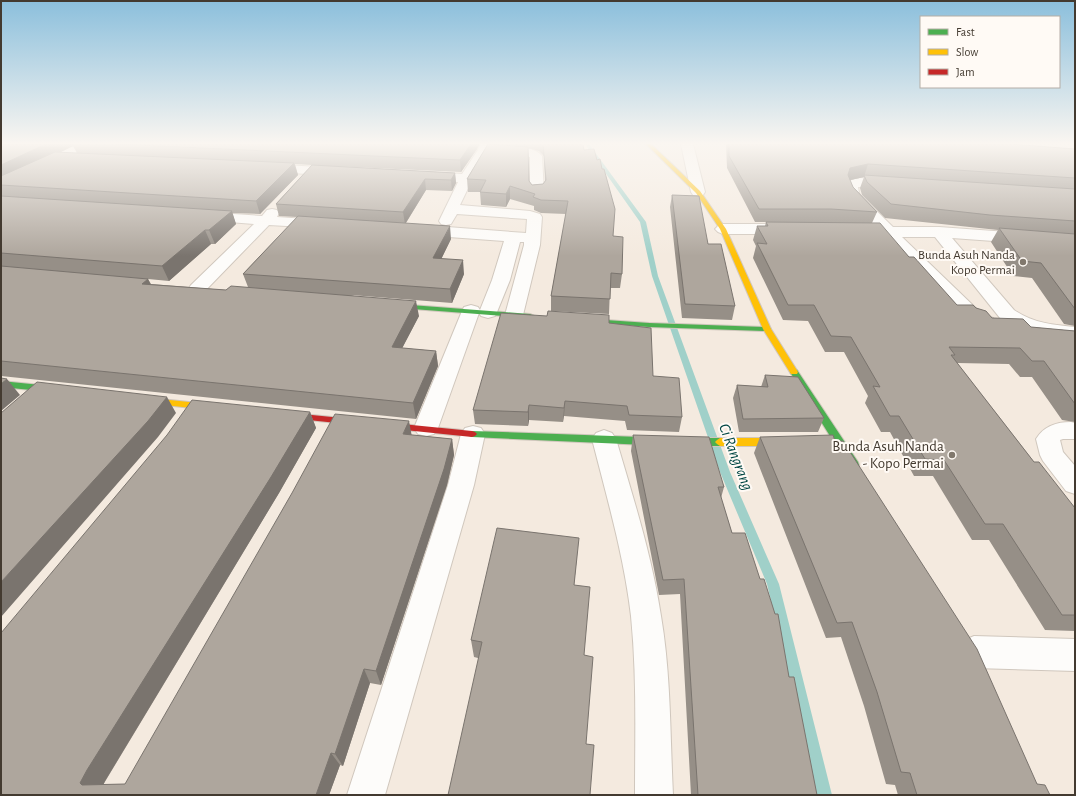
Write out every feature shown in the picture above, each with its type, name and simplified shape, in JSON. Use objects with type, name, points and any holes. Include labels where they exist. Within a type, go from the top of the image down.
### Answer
[{"type":"street","points":[[1,187],[13,181]]},
{"type":"street","points":[[296,187],[301,181]]},
{"type":"street","points":[[441,231],[453,209],[465,181]]},
{"type":"street","points":[[537,181],[537,193]]},
{"type":"street","points":[[687,181],[698,192],[723,229],[767,329],[834,441],[860,474]]},
{"type":"street","points":[[696,181],[698,192]]},
{"type":"street","points":[[908,185],[860,182],[851,185],[852,194],[856,199],[978,320],[1018,323],[1075,333]]},
{"type":"street","points":[[193,289],[243,244],[281,204]]},
{"type":"street","points":[[453,209],[533,216],[536,218],[534,238],[514,315]]},
{"type":"street","points":[[191,215],[337,225]]},
{"type":"street","points":[[409,229],[534,238]]},
{"type":"street","points":[[723,229],[802,229]]},
{"type":"street","points":[[865,231],[939,232],[1075,242]]},
{"type":"street","points":[[939,232],[1007,314],[1018,323]]},
{"type":"street","points":[[426,428],[480,312],[501,280],[513,237]]},
{"type":"street","points":[[501,280],[522,281]]},
{"type":"street","points":[[193,289],[213,291]]},
{"type":"street","points":[[379,304],[538,316]]},
{"type":"street","points":[[570,319],[649,325],[767,329]]},
{"type":"street","points":[[1,384],[72,391]]},
{"type":"street","points":[[25,404],[43,389]]},
{"type":"street","points":[[133,398],[188,416],[226,409]]},
{"type":"street","points":[[272,414],[426,428],[473,434],[668,442],[798,442]]},
{"type":"street","points":[[319,447],[334,420]]},
{"type":"street","points":[[1075,431],[1056,432],[1048,439],[1052,455],[1075,484]]},
{"type":"street","points":[[366,795],[461,485],[473,434]]},
{"type":"street","points":[[604,439],[636,562],[646,617],[650,673],[654,795]]},
{"type":"street","points":[[974,654],[1075,655]]},
{"type":"building","points":[[1,181],[276,181],[256,201],[1,185]]},
{"type":"building","points":[[297,181],[424,181],[403,212],[276,204]]},
{"type":"building","points":[[485,181],[529,181],[532,185],[543,184],[545,181],[607,181],[615,209],[613,236],[623,237],[622,274],[611,273],[610,299],[551,296],[568,201],[541,200],[533,197],[535,194],[510,186],[506,194],[480,192]]},
{"type":"building","points":[[743,181],[851,181],[853,187],[877,212],[831,209],[759,209]]},
{"type":"building","points":[[957,181],[1075,189],[1075,221],[990,215],[891,204],[867,182]]},
{"type":"building","points":[[672,195],[699,196],[708,244],[721,244],[735,306],[685,304]]},
{"type":"building","points":[[1,196],[232,211],[209,230],[205,230],[162,266],[1,253]]},
{"type":"building","points":[[298,216],[450,226],[433,258],[463,260],[450,289],[243,274]]},
{"type":"building","points":[[766,222],[880,223],[909,257],[914,257],[957,305],[973,305],[976,308],[986,311],[992,318],[1023,319],[1031,327],[1075,331],[1075,404],[1044,361],[1032,361],[1020,348],[949,347],[955,355],[951,355],[1034,462],[1039,462],[1075,508],[1075,615],[1062,615],[1003,524],[985,524],[944,460],[925,459],[899,416],[890,416],[873,386],[880,387],[851,337],[831,336],[814,305],[788,305],[757,243],[767,244],[757,226],[768,226]]},
{"type":"building","points":[[999,228],[1075,234],[1075,309],[1041,263],[1022,261]]},
{"type":"building","points":[[1,266],[148,279],[142,284],[226,290],[231,286],[416,301],[392,347],[436,351],[413,403],[1,361]]},
{"type":"building","points":[[548,311],[609,315],[609,323],[651,328],[653,376],[679,378],[682,417],[629,415],[627,406],[565,401],[564,408],[529,405],[528,412],[473,410],[501,313],[547,316]]},
{"type":"building","points":[[765,375],[798,377],[824,418],[743,419],[737,385],[768,387]]},
{"type":"building","points":[[1,378],[7,379],[1,384]]},
{"type":"building","points":[[37,382],[167,397],[148,421],[1,582],[1,413]]},
{"type":"building","points":[[192,400],[310,412],[80,783],[82,785],[125,784],[292,493],[335,414],[409,421],[403,434],[452,439],[444,469],[376,671],[364,669],[335,754],[331,753],[316,795],[1,795],[1,633],[167,435]]},
{"type":"building","points":[[633,435],[709,437],[724,487],[718,487],[732,533],[745,533],[760,579],[764,579],[775,614],[778,614],[789,677],[794,677],[817,795],[698,795],[684,579],[663,580]]},
{"type":"building","points":[[833,435],[835,441],[843,441],[977,649],[1037,784],[1045,785],[1050,795],[917,795],[910,773],[901,772],[877,692],[852,622],[837,623],[760,437]]},
{"type":"building","points":[[497,528],[579,538],[574,585],[590,587],[584,655],[593,657],[586,744],[594,745],[590,795],[448,795],[482,642],[471,640]]},
{"type":"waterway","name":"Ci Rangrang","points":[[614,181],[643,222],[655,276],[725,472],[773,584],[824,795]]},
{"type":"traffic: fast","points":[[387,305],[530,316]]},
{"type":"traffic: fast","points":[[580,320],[649,325],[767,329]]},
{"type":"traffic: fast","points":[[794,372],[854,465]]},
{"type":"traffic: fast","points":[[1,384],[61,390]]},
{"type":"traffic: fast","points":[[472,434],[668,442],[720,442]]},
{"type":"traffic: slow","points":[[687,181],[698,192],[723,229],[767,329],[794,372]]},
{"type":"traffic: slow","points":[[141,400],[218,408]]},
{"type":"traffic: slow","points":[[720,442],[787,442]]},
{"type":"traffic: jam","points":[[282,415],[472,434]]},
{"type":"place","name":"Bunda Asuh Nanda Kopo Permai","points":[[1023,262]]},
{"type":"place","name":"Bunda Asuh Nanda - Kopo Permai","points":[[952,455]]}]
